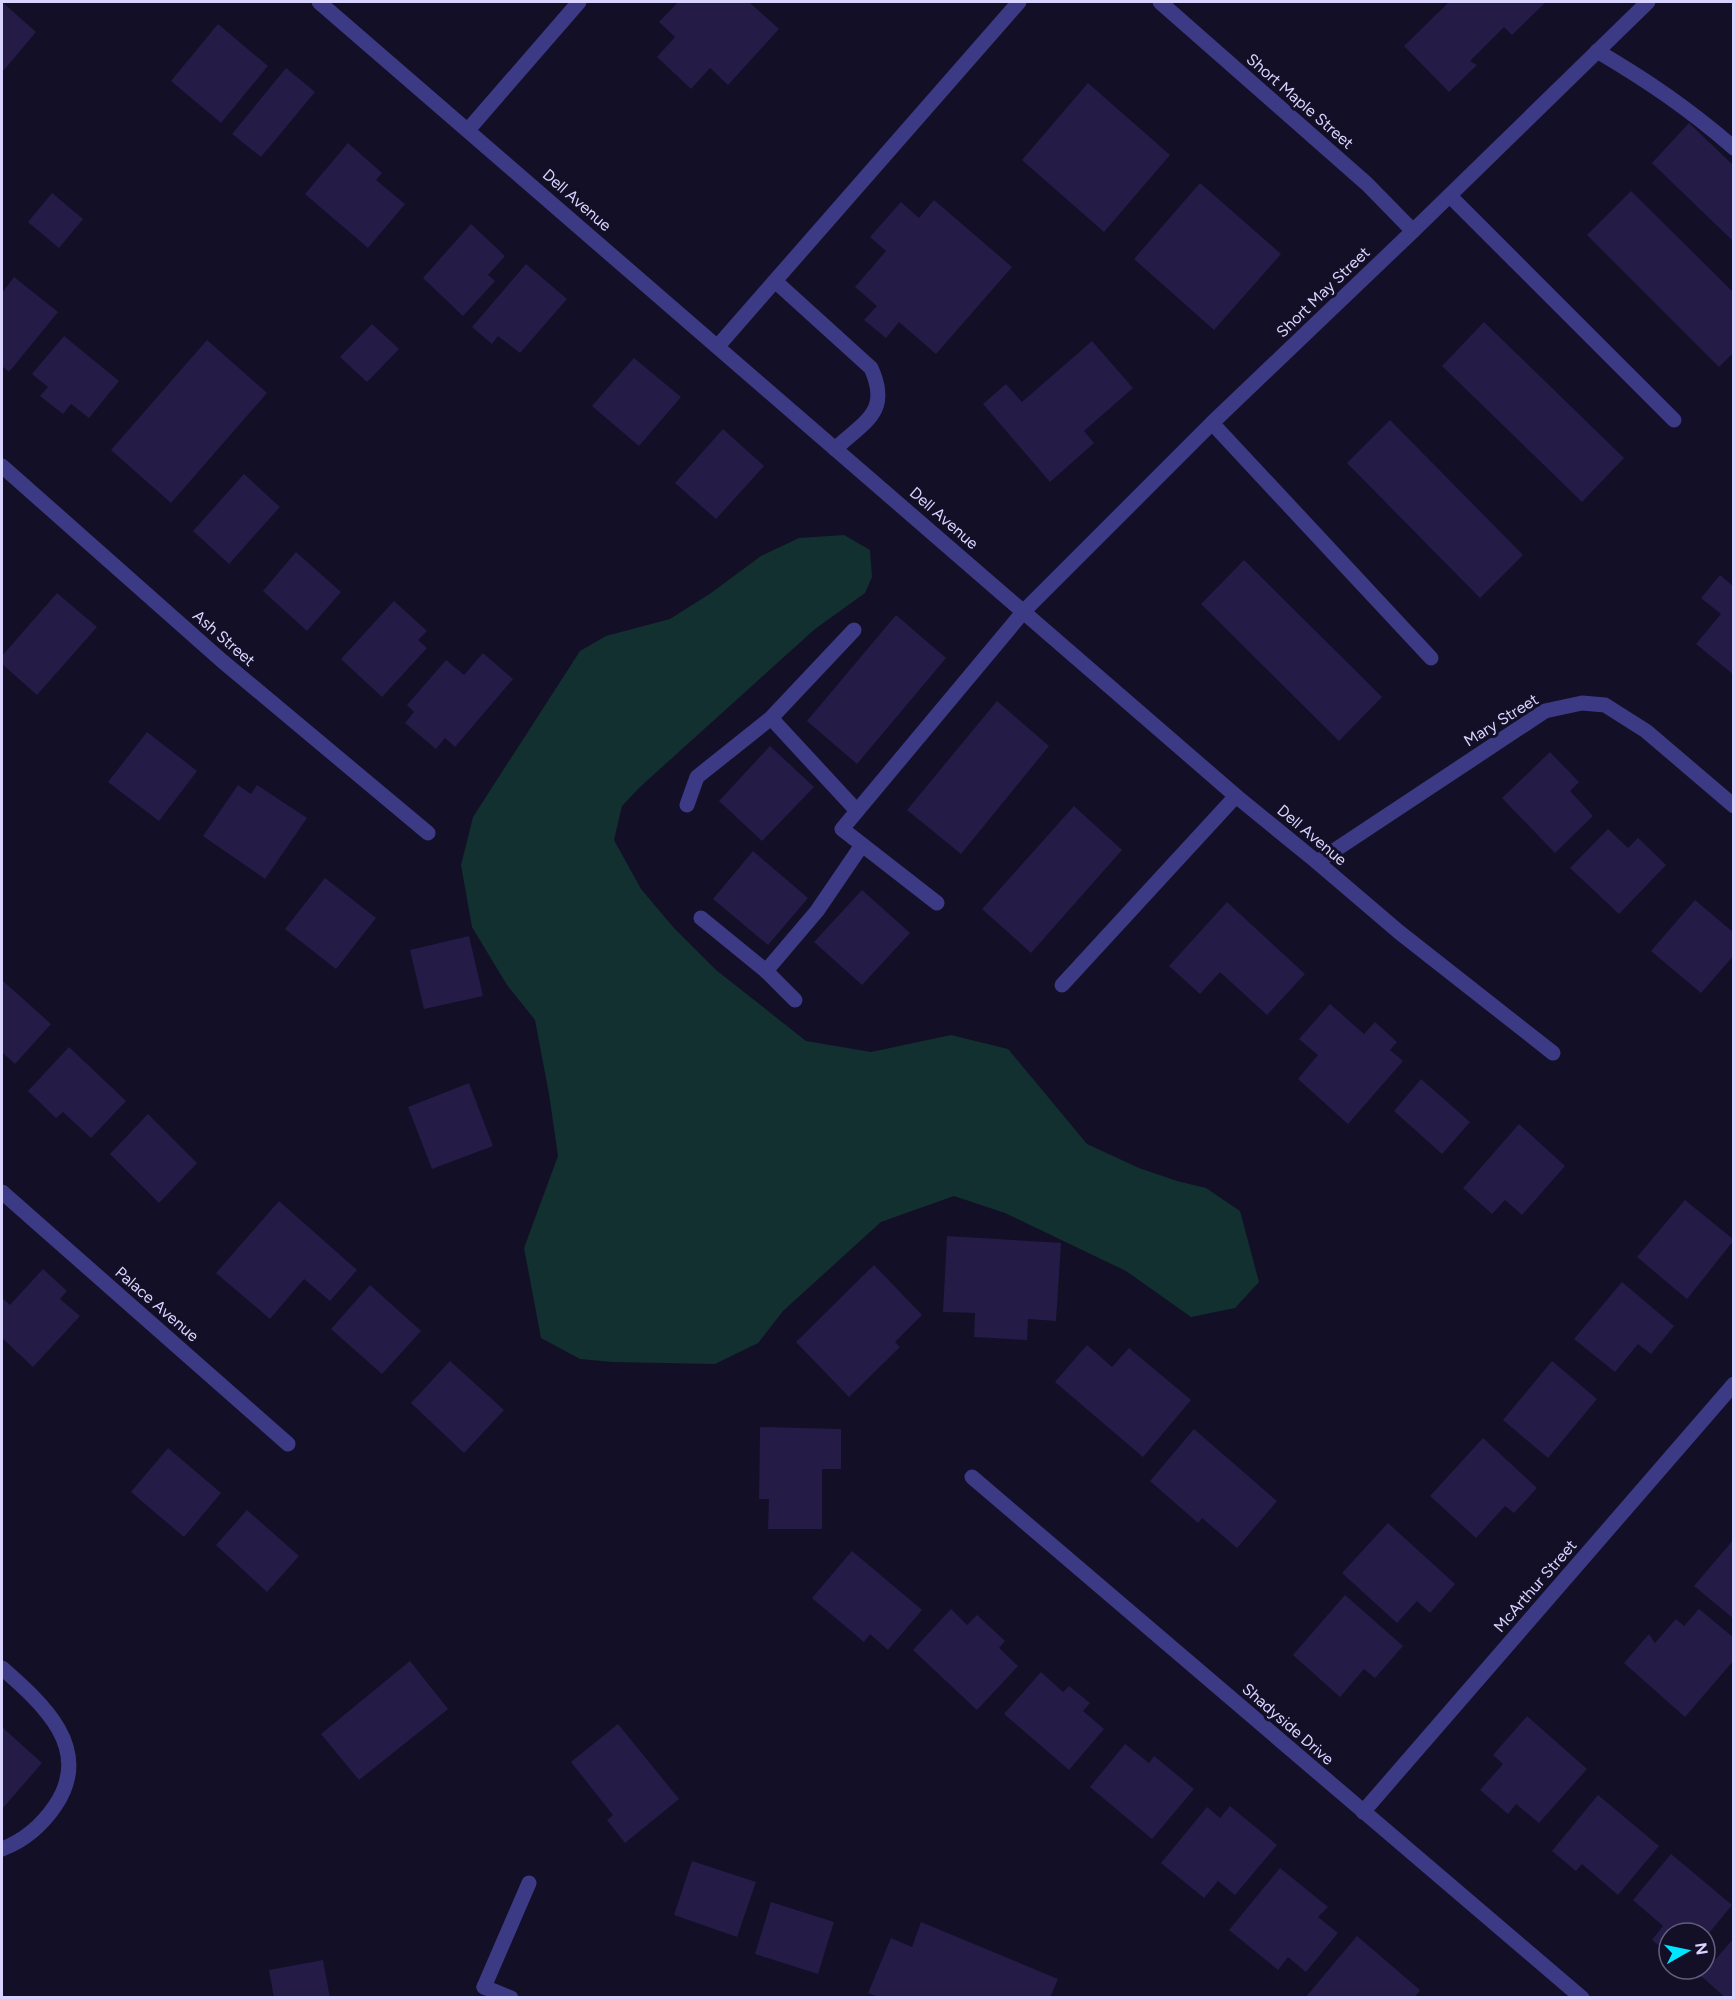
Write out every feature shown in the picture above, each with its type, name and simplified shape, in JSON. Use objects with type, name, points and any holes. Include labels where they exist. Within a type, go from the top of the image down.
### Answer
[{"type":"street","name":"Dell Avenue","points":[[319,2],[1236,796],[1399,932],[1553,1053]]},
{"type":"street","points":[[468,130],[579,2]]},
{"type":"street","points":[[718,346],[1019,2]]},
{"type":"street","name":"Short Maple Street","points":[[1160,2],[1367,184],[1413,231]]},
{"type":"street","name":"Short May Street","points":[[862,845],[842,829],[1024,611],[1212,423],[1450,196],[1648,2]]},
{"type":"street","points":[[1597,51],[1647,80],[1698,117],[1734,148]]},
{"type":"street","points":[[1450,196],[1674,420]]},
{"type":"street","points":[[775,281],[872,368],[879,384],[879,401],[874,412],[835,448]]},
{"type":"street","points":[[1212,423],[1431,658]]},
{"type":"street","name":"Ash Street","points":[[2,466],[220,660],[428,833]]},
{"type":"street","points":[[687,805],[697,777],[771,718],[854,630]]},
{"type":"street","name":"Mary Street","points":[[1317,862],[1545,711],[1582,703],[1605,705],[1646,731],[1734,806]]},
{"type":"street","points":[[771,718],[857,810]]},
{"type":"street","points":[[1062,984],[1236,796]]},
{"type":"street","points":[[766,971],[817,911],[862,845],[937,903]]},
{"type":"street","points":[[701,918],[766,971],[795,1000]]},
{"type":"street","name":"Palace Avenue","points":[[2,1192],[288,1444]]},
{"type":"street","name":"McArthur Street","points":[[1363,1812],[1734,1384]]},
{"type":"street","name":"Shadyside Drive","points":[[972,1477],[1582,1998]]},
{"type":"street","points":[[2,1668],[53,1719],[66,1742],[70,1770],[62,1795],[48,1816],[28,1835],[2,1849]]},
{"type":"street","points":[[511,1998],[484,1987],[529,1883]]},
{"type":"green space","points":[[844,535],[870,550],[872,577],[865,593],[815,629],[640,787],[622,806],[614,840],[641,889],[674,928],[716,970],[806,1041],[871,1052],[951,1035],[1008,1049],[1087,1144],[1139,1168],[1206,1188],[1240,1211],[1259,1282],[1235,1308],[1191,1317],[1126,1271],[1005,1213],[954,1196],[881,1222],[783,1311],[758,1343],[715,1364],[612,1362],[580,1359],[541,1338],[524,1248],[558,1156],[535,1020],[507,985],[472,927],[461,865],[473,817],[580,651],[606,636],[670,619],[711,593],[761,556],[799,538]]},
{"type":"building","points":[[2,2],[36,32],[4,70],[2,68]]},
{"type":"building","points":[[678,2],[749,2],[779,29],[728,85],[710,68],[691,89],[657,57],[675,37],[659,22]]},
{"type":"building","points":[[1449,2],[1546,2],[1512,35],[1504,27],[1470,61],[1477,65],[1449,92],[1404,46]]},
{"type":"building","points":[[218,24],[268,66],[221,123],[171,81]]},
{"type":"building","points":[[286,68],[315,92],[261,157],[232,134]]},
{"type":"building","points":[[1088,83],[1170,155],[1104,232],[1022,160]]},
{"type":"building","points":[[1689,123],[1734,166],[1734,242],[1652,163]]},
{"type":"building","points":[[348,143],[382,173],[376,180],[405,204],[368,248],[305,194]]},
{"type":"building","points":[[1200,183],[1281,254],[1214,330],[1134,259]]},
{"type":"building","points":[[1631,191],[1734,293],[1734,352],[1719,367],[1587,235]]},
{"type":"building","points":[[52,193],[83,219],[59,248],[28,222]]},
{"type":"building","points":[[934,200],[1012,267],[936,354],[899,322],[886,338],[864,320],[877,306],[855,287],[886,251],[870,237],[901,202],[919,218]]},
{"type":"building","points":[[471,224],[505,256],[488,275],[495,281],[463,316],[423,278]]},
{"type":"building","points":[[526,264],[567,299],[520,353],[498,336],[492,344],[472,327]]},
{"type":"building","points":[[14,277],[58,312],[9,372],[2,366],[2,293]]},
{"type":"building","points":[[1484,322],[1624,458],[1582,502],[1442,366]]},
{"type":"building","points":[[372,324],[399,349],[367,382],[340,357]]},
{"type":"building","points":[[64,336],[119,381],[89,418],[71,404],[63,414],[40,396],[48,387],[32,374]]},
{"type":"building","points":[[207,340],[267,393],[171,503],[111,450]]},
{"type":"building","points":[[1092,341],[1133,388],[1084,431],[1094,443],[1050,482],[983,404],[1006,384],[1022,402]]},
{"type":"building","points":[[634,358],[681,397],[639,446],[592,406]]},
{"type":"building","points":[[1390,420],[1523,555],[1480,598],[1347,463]]},
{"type":"building","points":[[723,429],[764,466],[716,519],[675,483]]},
{"type":"building","points":[[244,474],[280,507],[229,564],[193,531]]},
{"type":"building","points":[[296,552],[341,592],[307,631],[263,591]]},
{"type":"building","points":[[1244,560],[1382,697],[1339,741],[1201,604]]},
{"type":"building","points":[[1720,575],[1734,587],[1734,675],[1696,644],[1721,614],[1701,598]]},
{"type":"building","points":[[57,593],[97,627],[37,695],[2,664],[2,656]]},
{"type":"building","points":[[394,601],[427,631],[418,640],[427,648],[382,697],[341,659]]},
{"type":"building","points":[[896,615],[946,658],[857,764],[807,721]]},
{"type":"building","points":[[483,653],[513,679],[455,747],[445,738],[436,749],[405,723],[414,712],[407,705],[446,660],[464,675]]},
{"type":"building","points":[[997,701],[1049,746],[961,854],[907,810]]},
{"type":"building","points":[[147,732],[197,771],[159,821],[108,782]]},
{"type":"building","points":[[770,746],[814,787],[762,841],[719,801]]},
{"type":"building","points":[[1550,752],[1579,782],[1570,791],[1593,816],[1555,853],[1502,798]]},
{"type":"building","points":[[238,785],[251,794],[257,785],[307,818],[265,879],[203,836]]},
{"type":"building","points":[[1074,806],[1122,850],[1031,953],[982,909]]},
{"type":"building","points":[[1608,829],[1628,848],[1638,838],[1666,865],[1619,914],[1570,868]]},
{"type":"building","points":[[753,851],[808,898],[768,945],[713,899]]},
{"type":"building","points":[[325,878],[376,918],[336,969],[285,929]]},
{"type":"building","points":[[862,890],[910,933],[862,985],[814,942]]},
{"type":"building","points":[[1695,900],[1734,933],[1734,955],[1701,993],[1651,951]]},
{"type":"building","points":[[1227,902],[1305,974],[1267,1015],[1220,972],[1200,994],[1169,966]]},
{"type":"building","points":[[469,936],[483,996],[424,1009],[410,950]]},
{"type":"building","points":[[2,980],[51,1024],[15,1064],[2,1052]]},
{"type":"building","points":[[1330,1004],[1364,1034],[1375,1022],[1397,1042],[1390,1050],[1403,1061],[1348,1124],[1298,1079],[1318,1055],[1299,1039]]},
{"type":"building","points":[[69,1047],[126,1101],[91,1138],[63,1112],[56,1118],[28,1091]]},
{"type":"building","points":[[1421,1079],[1470,1122],[1442,1154],[1394,1111]]},
{"type":"building","points":[[469,1083],[493,1146],[432,1169],[408,1107]]},
{"type":"building","points":[[148,1114],[197,1163],[159,1203],[110,1154]]},
{"type":"building","points":[[1519,1124],[1565,1166],[1522,1215],[1505,1200],[1492,1214],[1463,1188]]},
{"type":"building","points":[[1685,1200],[1734,1240],[1687,1299],[1637,1257]]},
{"type":"building","points":[[279,1201],[357,1270],[330,1301],[304,1279],[270,1319],[216,1273]]},
{"type":"building","points":[[947,1236],[1061,1243],[1056,1321],[1028,1319],[1027,1340],[974,1337],[975,1313],[943,1312]]},
{"type":"building","points":[[874,1265],[922,1315],[895,1342],[900,1347],[849,1397],[796,1342]]},
{"type":"building","points":[[43,1269],[67,1291],[60,1299],[80,1316],[33,1367],[2,1338],[2,1298],[10,1305]]},
{"type":"building","points":[[1622,1282],[1674,1326],[1651,1354],[1638,1344],[1615,1372],[1574,1339]]},
{"type":"building","points":[[370,1285],[421,1331],[382,1374],[331,1329]]},
{"type":"building","points":[[1087,1345],[1112,1367],[1129,1348],[1191,1400],[1143,1457],[1055,1382]]},
{"type":"building","points":[[450,1361],[504,1410],[464,1453],[411,1403]]},
{"type":"building","points":[[1552,1361],[1597,1399],[1548,1458],[1503,1420]]},
{"type":"building","points":[[760,1427],[841,1429],[841,1469],[822,1469],[822,1529],[768,1529],[769,1499],[759,1499]]},
{"type":"building","points":[[1194,1429],[1277,1501],[1237,1548],[1202,1518],[1198,1523],[1150,1481]]},
{"type":"building","points":[[1483,1438],[1537,1488],[1514,1513],[1505,1506],[1476,1538],[1430,1496]]},
{"type":"building","points":[[168,1448],[221,1493],[184,1537],[131,1492]]},
{"type":"building","points":[[247,1510],[299,1556],[267,1592],[216,1545]]},
{"type":"building","points":[[1388,1523],[1455,1584],[1430,1613],[1417,1601],[1397,1623],[1342,1573]]},
{"type":"building","points":[[1734,1539],[1734,1619],[1694,1586]]},
{"type":"building","points":[[852,1551],[922,1610],[888,1650],[870,1634],[864,1642],[812,1598]]},
{"type":"building","points":[[1345,1595],[1403,1646],[1375,1678],[1364,1669],[1340,1697],[1293,1655]]},
{"type":"building","points":[[951,1609],[967,1625],[977,1615],[1005,1641],[999,1648],[1018,1666],[977,1710],[913,1650]]},
{"type":"building","points":[[1699,1609],[1734,1638],[1734,1660],[1685,1717],[1624,1663],[1649,1634],[1655,1643],[1676,1619],[1684,1626]]},
{"type":"building","points":[[410,1661],[448,1709],[359,1780],[321,1734]]},
{"type":"building","points":[[1041,1672],[1063,1692],[1069,1686],[1090,1703],[1083,1711],[1104,1729],[1069,1770],[1004,1714]]},
{"type":"building","points":[[1527,1716],[1587,1769],[1539,1823],[1516,1804],[1508,1814],[1480,1790],[1503,1764],[1493,1755]]},
{"type":"building","points":[[618,1724],[679,1799],[625,1843],[607,1820],[613,1815],[571,1762]]},
{"type":"building","points":[[2,1727],[42,1763],[2,1809]]},
{"type":"building","points":[[1125,1744],[1149,1763],[1154,1756],[1194,1789],[1152,1839],[1090,1787]]},
{"type":"building","points":[[1598,1795],[1659,1846],[1618,1895],[1582,1864],[1576,1871],[1552,1851]]},
{"type":"building","points":[[1230,1806],[1277,1845],[1235,1895],[1218,1881],[1204,1898],[1161,1863],[1207,1807],[1220,1818]]},
{"type":"building","points":[[1671,1854],[1732,1905],[1717,1923],[1717,1921],[1657,1921],[1633,1900]]},
{"type":"building","points":[[692,1861],[756,1882],[737,1937],[674,1915]]},
{"type":"building","points":[[1280,1868],[1328,1907],[1318,1917],[1338,1933],[1306,1972],[1288,1957],[1278,1970],[1229,1930]]},
{"type":"building","points":[[771,1902],[834,1922],[818,1974],[755,1954]]},
{"type":"building","points":[[921,1922],[1058,1979],[1050,1998],[880,1998],[868,1993],[891,1938],[912,1947]]},
{"type":"building","points":[[1657,1934],[1657,1944],[1652,1940]]},
{"type":"building","points":[[1357,1936],[1420,1990],[1414,1998],[1305,1998]]},
{"type":"building","points":[[1734,1938],[1734,1998],[1726,1998],[1707,1981],[1717,1981],[1717,1958]]},
{"type":"building","points":[[323,1960],[330,1998],[274,1998],[269,1970]]}]
